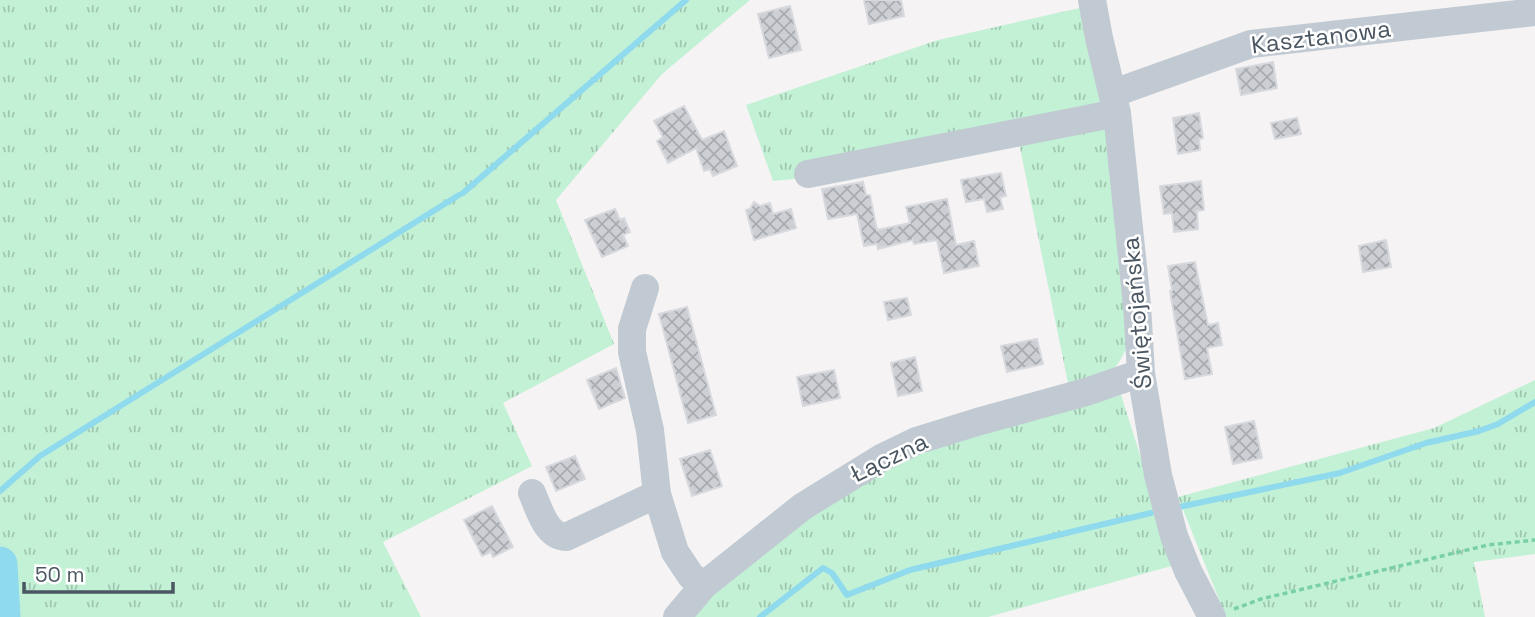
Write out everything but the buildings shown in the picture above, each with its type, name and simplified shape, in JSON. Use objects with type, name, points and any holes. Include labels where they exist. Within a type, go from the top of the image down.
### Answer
[{"type":"street","name":"Świętojańska","points":[[1092,0],[1115,103],[1137,305],[1141,373],[1158,475],[1174,536],[1188,571],[1212,617]]},
{"type":"street","name":"Kasztanowa","points":[[808,174],[1115,103],[1251,44],[1535,12]]},
{"type":"street","points":[[645,288],[632,329],[632,352],[650,430],[657,494],[675,552],[691,576],[704,585]]},
{"type":"street","name":"Łączna","points":[[677,617],[704,585],[802,508],[883,457],[916,441],[1086,392],[1141,373]]},
{"type":"street","points":[[532,493],[550,530],[558,537],[566,537],[657,494]]},
{"type":"path","points":[[1212,617],[1261,599],[1448,554],[1488,545],[1535,540]]},
{"type":"green space","points":[[0,0],[750,0],[662,74],[556,200],[614,344],[503,403],[532,466],[383,542],[421,617],[0,617]]},
{"type":"green space","points":[[1084,7],[1109,128],[1130,339],[1119,362],[1108,374],[1069,388],[1019,143],[824,176],[773,181],[746,105],[938,40]]},
{"type":"green space","points":[[1535,380],[1535,554],[1474,562],[1485,617],[1226,617],[1178,497],[1434,428]]},
{"type":"green space","points":[[1121,395],[1175,565],[988,617],[688,617],[714,585],[866,474],[939,440]]},
{"type":"waterway","points":[[463,193],[686,0]]},
{"type":"waterway","points":[[0,491],[40,456],[459,195]]},
{"type":"waterway","points":[[1179,507],[1340,473],[1426,443],[1479,431],[1498,424],[1535,402]]},
{"type":"waterway","points":[[760,617],[823,568],[832,573],[847,595],[910,570],[1151,513]]},
{"type":"waterway","points":[[0,564],[3,617]]}]
